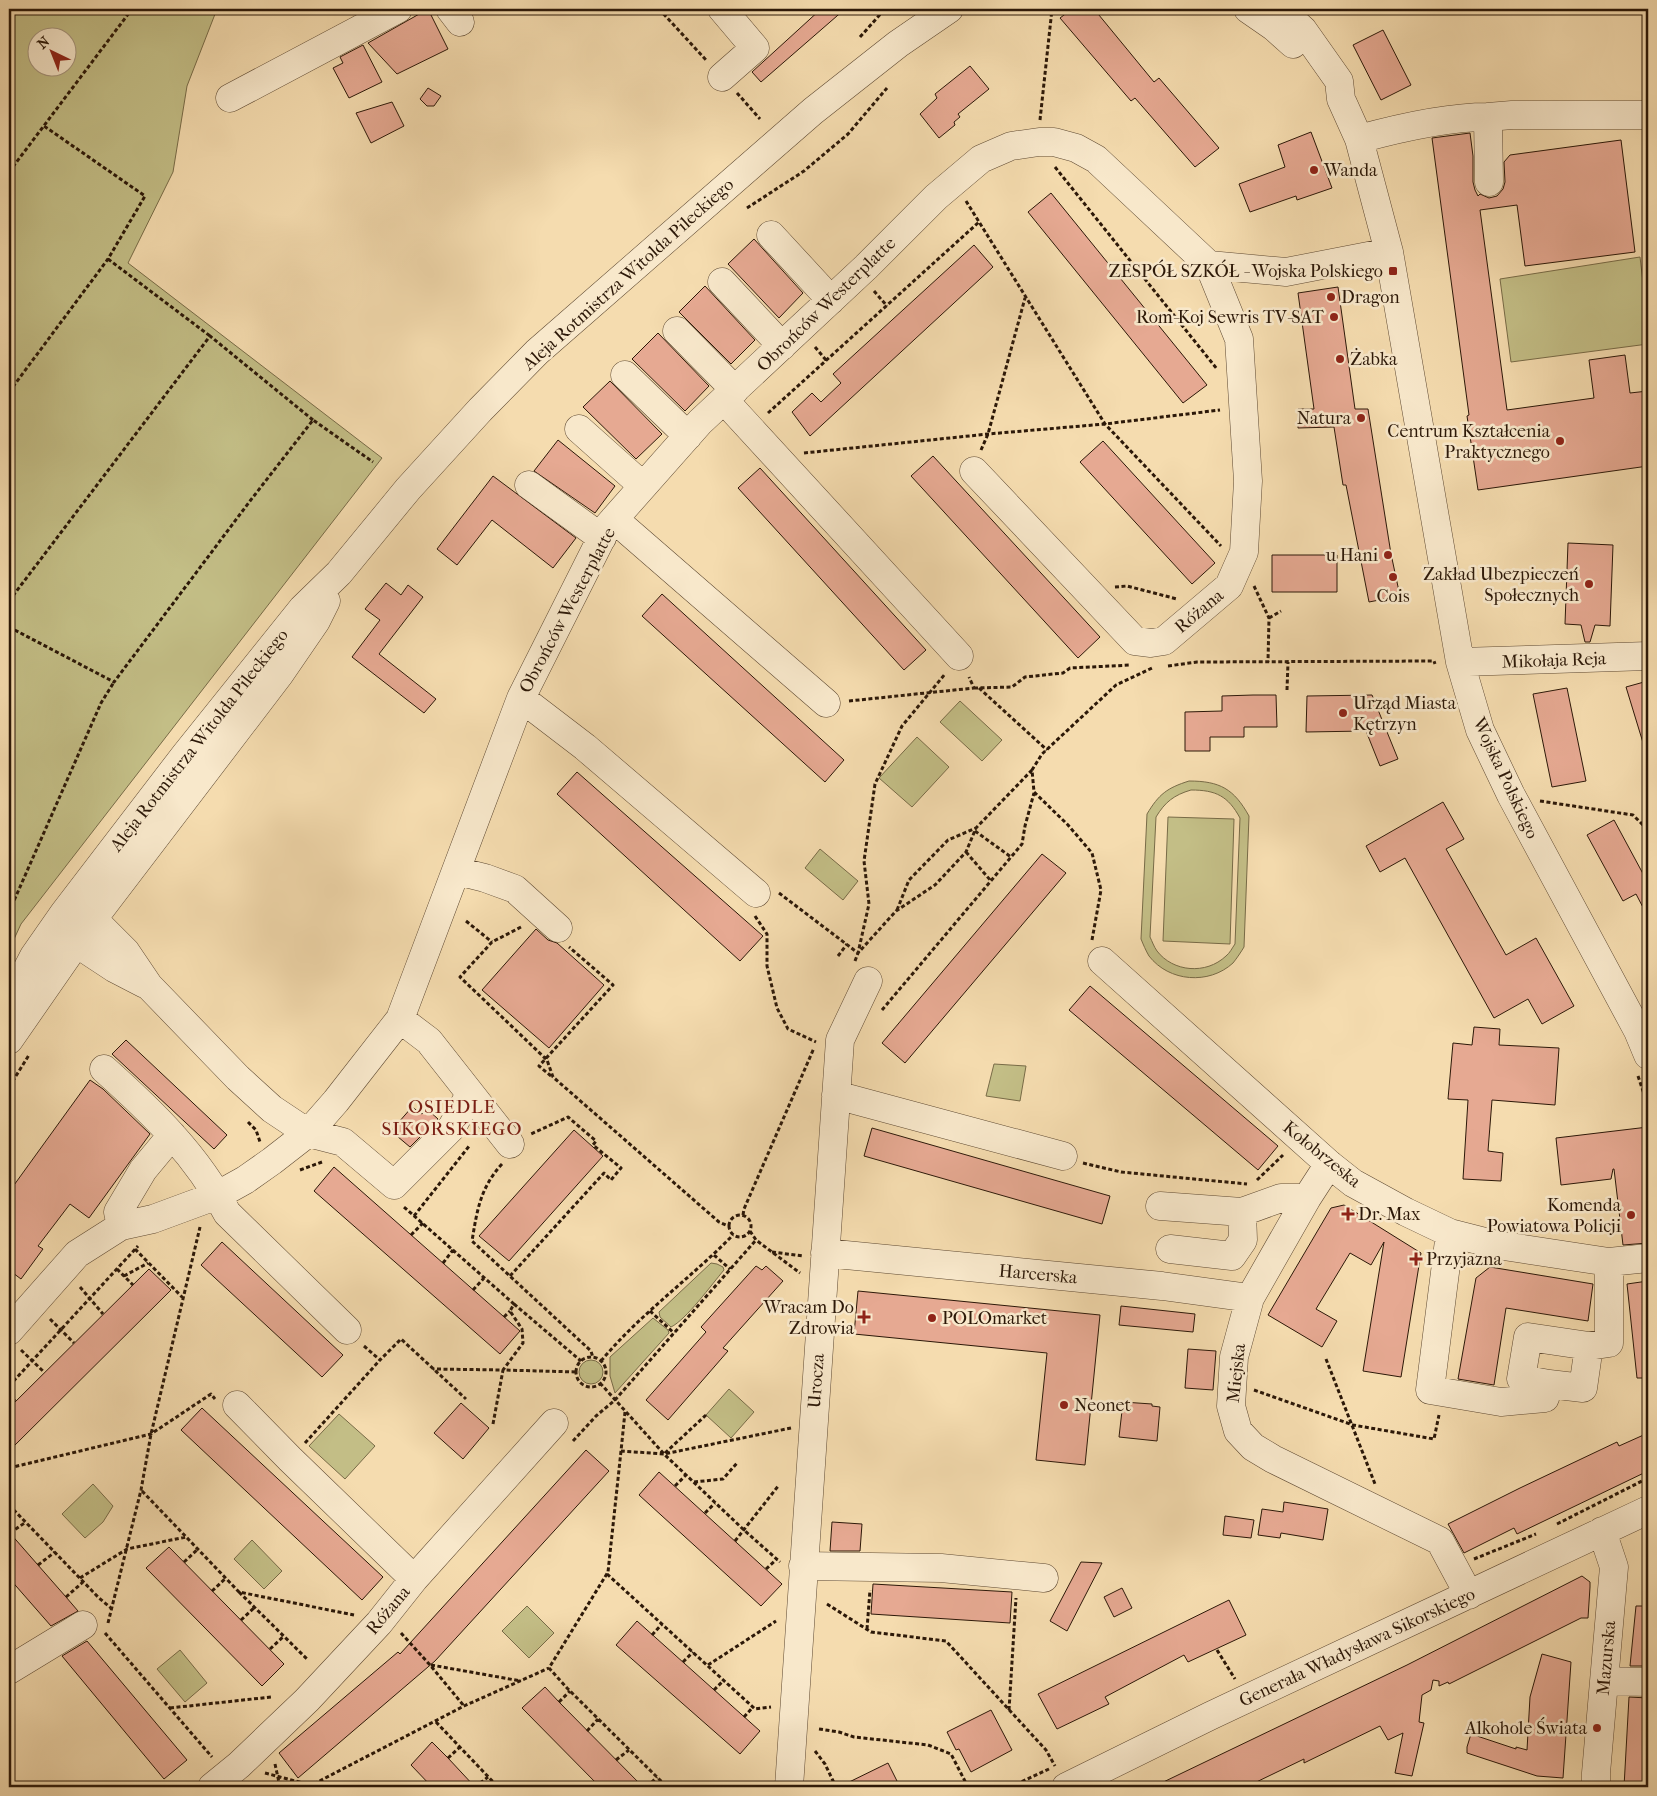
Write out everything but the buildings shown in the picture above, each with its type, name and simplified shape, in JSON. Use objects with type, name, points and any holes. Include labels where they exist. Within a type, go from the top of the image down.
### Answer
[{"type":"street","points":[[230,98],[398,9]]},
{"type":"street","points":[[722,9],[755,48],[722,77]]},
{"type":"street","name":"Aleja Rotmistrza Witolda Pileckiego","points":[[9,1004],[34,956],[64,913],[185,755],[302,609],[339,572],[408,489],[480,410],[537,352],[813,111],[898,44],[949,9]]},
{"type":"street","name":"Wojska Polskiego","points":[[1248,9],[1274,27],[1298,49],[1328,89],[1341,99]]},
{"type":"street","name":"Wojska Polskiego","points":[[1280,9],[1303,30],[1339,81],[1341,99],[1359,139],[1390,252],[1447,662],[1494,762],[1638,1031],[1648,1055]]},
{"type":"street","points":[[1359,139],[1389,130],[1462,117],[1648,115]]},
{"type":"street","points":[[1488,117],[1489,182]]},
{"type":"street","name":"Obrońców Westerplatte","points":[[9,1331],[77,1254],[132,1234],[154,1220],[218,1195],[258,1171],[308,1133],[336,1101],[400,1019],[521,698],[608,528],[688,436],[936,197],[981,159],[1011,146],[1054,142],[1076,148],[1096,160],[1208,265]]},
{"type":"street","points":[[770,235],[831,300]]},
{"type":"street","points":[[1208,265],[1286,272],[1390,252]]},
{"type":"street","name":"Różana","points":[[974,471],[1136,641],[1151,643],[1164,640],[1229,586],[1244,552],[1248,482],[1239,339],[1208,265]]},
{"type":"street","points":[[722,282],[782,346]]},
{"type":"street","points":[[677,331],[729,395],[751,430],[959,656]]},
{"type":"street","points":[[625,375],[688,436]]},
{"type":"street","points":[[579,429],[643,486]]},
{"type":"street","points":[[529,485],[608,528],[826,703]]},
{"type":"street","name":"Aleja Rotmistrza Witolda Pileckiego","points":[[9,1040],[93,919],[279,675],[316,621],[339,572]]},
{"type":"street","name":"Mikołaja Reja","points":[[1447,662],[1648,656]]},
{"type":"street","points":[[521,698],[585,747],[758,901]]},
{"type":"street","points":[[457,871],[485,878],[515,889],[558,928]]},
{"type":"street","points":[[64,913],[93,919],[126,952],[149,986],[238,1078],[272,1109],[308,1133],[344,1142],[394,1185],[452,1127],[470,1094]]},
{"type":"street","points":[[64,913],[76,943],[114,968],[149,986]]},
{"type":"street","name":"Kołobrzeska","points":[[1102,961],[1329,1164],[1353,1183],[1406,1212],[1450,1233],[1497,1245],[1609,1262],[1648,1258]]},
{"type":"street","name":"Urocza","points":[[789,1787],[793,1565],[817,1255],[836,1095],[840,1040],[868,981]]},
{"type":"street","points":[[400,1019],[429,1041],[510,1144]]},
{"type":"street","points":[[104,1069],[149,1109],[172,1135],[202,1171],[227,1213],[347,1330]]},
{"type":"street","points":[[836,1095],[1069,1158]]},
{"type":"street","points":[[132,1234],[118,1212],[142,1170],[172,1135]]},
{"type":"street","name":"Miejska","points":[[1329,1164],[1307,1198],[1250,1298],[1234,1357],[1231,1406],[1238,1431],[1253,1447],[1273,1459],[1440,1541],[1469,1595]]},
{"type":"street","points":[[1160,1206],[1242,1212],[1281,1198],[1307,1198]]},
{"type":"street","points":[[1170,1249],[1232,1256],[1243,1240],[1242,1212]]},
{"type":"street","points":[[1450,1233],[1430,1390],[1501,1402],[1546,1398],[1549,1384]]},
{"type":"street","name":"Harcerska","points":[[817,1255],[1162,1286],[1250,1298]]},
{"type":"street","points":[[1589,1346],[1583,1388],[1521,1379],[1528,1337],[1589,1346],[1609,1343],[1609,1262]]},
{"type":"street","points":[[227,1403],[290,1459],[414,1579]]},
{"type":"street","name":"Różana","points":[[215,1775],[239,1765],[307,1700],[379,1623],[414,1579],[554,1423]]},
{"type":"street","name":"Generała Władysława Sikorskiego","points":[[1061,1777],[1095,1781],[1210,1716],[1648,1510]]},
{"type":"street","name":"Mazurska","points":[[1596,1787],[1614,1566],[1602,1531]]},
{"type":"street","points":[[793,1565],[941,1568],[1044,1578]]},
{"type":"street","points":[[9,1670],[84,1626]]},
{"type":"street","points":[[1604,1681],[1648,1682]]},
{"type":"path","points":[[9,172],[132,9]]},
{"type":"path","points":[[860,37],[885,9]]},
{"type":"path","points":[[1040,122],[1052,9]]},
{"type":"path","points":[[748,208],[804,171],[848,134],[887,88]]},
{"type":"path","points":[[9,392],[108,258],[145,196],[44,126]]},
{"type":"path","points":[[1054,166],[1218,370]]},
{"type":"path","points":[[965,199],[1105,424],[1223,548]]},
{"type":"path","points":[[751,430],[979,222]]},
{"type":"path","points":[[108,258],[210,336],[313,420],[373,462]]},
{"type":"path","points":[[988,434],[1025,297]]},
{"type":"path","points":[[9,601],[210,336]]},
{"type":"path","points":[[772,452],[790,455],[988,434],[1105,424],[1223,409]]},
{"type":"path","points":[[9,912],[101,703],[114,682],[250,500],[313,420]]},
{"type":"path","points":[[1253,584],[1269,618],[1268,662]]},
{"type":"path","points":[[1088,592],[1127,586],[1184,601]]},
{"type":"path","points":[[1269,618],[1281,611]]},
{"type":"path","points":[[9,627],[114,682]]},
{"type":"path","points":[[817,1042],[788,1029],[776,1008],[768,966],[767,934],[755,915],[758,901],[773,889],[858,953],[869,904],[864,861],[875,784],[902,726],[931,693],[959,656],[977,688],[1047,750]]},
{"type":"path","points":[[1003,800],[1032,770],[1047,750],[1116,685],[1151,668],[1197,662],[1447,662]]},
{"type":"path","points":[[1288,662],[1288,690]]},
{"type":"path","points":[[826,703],[1012,686],[1025,677],[1063,673],[1070,668],[1134,665]]},
{"type":"path","points":[[1140,668],[1146,670]]},
{"type":"path","points":[[880,1012],[1022,844],[1034,793],[1032,770]]},
{"type":"path","points":[[1034,793],[1068,825],[1092,853],[1101,890],[1091,948],[1102,961]]},
{"type":"path","points":[[1532,801],[1547,801],[1634,815],[1648,830]]},
{"type":"path","points":[[896,911],[909,880],[948,840],[976,829],[1011,857]]},
{"type":"path","points":[[966,852],[991,881]]},
{"type":"path","points":[[466,921],[492,942],[460,978],[546,1059],[552,1077]]},
{"type":"path","points":[[558,928],[556,935],[613,985],[539,1066],[719,1222],[728,1226],[733,1235],[739,1237],[746,1236],[752,1225],[750,1219],[745,1215],[739,1214],[729,1221],[728,1226]]},
{"type":"path","points":[[838,956],[847,944]]},
{"type":"path","points":[[510,1276],[604,1173],[611,1180],[621,1168],[593,1144],[596,1141],[568,1117],[510,1144],[510,1155],[491,1176],[477,1208],[472,1241],[510,1276],[592,1351],[593,1358]]},
{"type":"path","points":[[414,1216],[491,1120]]},
{"type":"path","points":[[1253,1184],[1284,1154]]},
{"type":"path","points":[[1069,1158],[1121,1172],[1262,1185]]},
{"type":"path","points":[[293,1173],[327,1160]]},
{"type":"path","points":[[403,1205],[484,1278],[581,1361]]},
{"type":"path","points":[[201,1221],[151,1434],[142,1490],[105,1633],[170,1708],[215,1775]]},
{"type":"path","points":[[411,1235],[423,1223]]},
{"type":"path","points":[[750,1231],[756,1240],[801,1274]]},
{"type":"path","points":[[132,1234],[135,1249],[183,1298]]},
{"type":"path","points":[[601,1361],[650,1311],[733,1235]]},
{"type":"path","points":[[615,1400],[756,1240]]},
{"type":"path","points":[[9,1386],[135,1249]]},
{"type":"path","points":[[443,1263],[454,1250]]},
{"type":"path","points":[[772,1252],[817,1255]]},
{"type":"path","points":[[714,1254],[730,1269]]},
{"type":"path","points":[[124,1276],[148,1263]]},
{"type":"path","points":[[117,1268],[133,1285]]},
{"type":"path","points":[[474,1290],[484,1278]]},
{"type":"path","points":[[90,1298],[103,1314]]},
{"type":"path","points":[[504,1317],[514,1304]]},
{"type":"path","points":[[492,1424],[503,1370],[523,1344],[522,1329],[510,1311]]},
{"type":"path","points":[[650,1311],[674,1333]]},
{"type":"path","points":[[61,1329],[74,1343]]},
{"type":"path","points":[[347,1330],[380,1360]]},
{"type":"path","points":[[290,1459],[401,1339],[466,1399]]},
{"type":"path","points":[[593,1358],[601,1361],[606,1369],[606,1376],[600,1383],[591,1387],[584,1386],[580,1382],[576,1369],[584,1359],[593,1358]]},
{"type":"path","points":[[1326,1359],[1378,1489]]},
{"type":"path","points":[[33,1360],[44,1372]]},
{"type":"path","points":[[433,1369],[576,1372]]},
{"type":"path","points":[[600,1383],[664,1454],[693,1482],[777,1559],[793,1565]]},
{"type":"path","points":[[1251,1389],[1353,1425],[1434,1439],[1444,1392]]},
{"type":"path","points":[[9,1468],[151,1434],[211,1394],[227,1403]]},
{"type":"path","points":[[9,1395],[15,1401]]},
{"type":"path","points":[[309,1786],[464,1706],[549,1668],[607,1574],[626,1411]]},
{"type":"path","points":[[664,1454],[706,1415]]},
{"type":"path","points":[[621,1451],[664,1454],[800,1427]]},
{"type":"path","points":[[693,1482],[723,1479],[737,1464]]},
{"type":"path","points":[[675,1486],[686,1475]]},
{"type":"path","points":[[735,1541],[779,1485]]},
{"type":"path","points":[[142,1490],[239,1592],[308,1660]]},
{"type":"path","points":[[705,1513],[716,1503]]},
{"type":"path","points":[[9,1505],[111,1608]]},
{"type":"path","points":[[10,1533],[26,1522]]},
{"type":"path","points":[[66,1597],[98,1566],[126,1549],[187,1537]]},
{"type":"path","points":[[184,1562],[198,1548]]},
{"type":"path","points":[[38,1566],[55,1552]]},
{"type":"path","points":[[766,1569],[777,1559]]},
{"type":"path","points":[[607,1574],[755,1709],[779,1706]]},
{"type":"path","points":[[212,1591],[226,1578]]},
{"type":"path","points":[[867,1630],[871,1582]]},
{"type":"path","points":[[1009,1710],[1016,1590]]},
{"type":"path","points":[[239,1592],[354,1616]]},
{"type":"path","points":[[827,1604],[871,1632],[946,1641],[1046,1750],[1061,1777]]},
{"type":"path","points":[[242,1620],[255,1607]]},
{"type":"path","points":[[708,1665],[781,1618]]},
{"type":"path","points":[[652,1635],[662,1624]]},
{"type":"path","points":[[400,1632],[464,1706]]},
{"type":"path","points":[[270,1649],[284,1636]]},
{"type":"path","points":[[1217,1650],[1236,1682]]},
{"type":"path","points":[[683,1662],[693,1652]]},
{"type":"path","points":[[430,1665],[521,1681]]},
{"type":"path","points":[[549,1668],[667,1787]]},
{"type":"path","points":[[714,1690],[724,1680]]},
{"type":"path","points":[[559,1702],[570,1691]]},
{"type":"path","points":[[170,1708],[272,1697]]},
{"type":"path","points":[[744,1717],[753,1707]]},
{"type":"path","points":[[588,1730],[598,1719]]},
{"type":"path","points":[[436,1722],[498,1787]]},
{"type":"path","points":[[819,1729],[840,1732],[854,1737],[928,1745],[951,1754],[968,1787]]},
{"type":"path","points":[[448,1758],[460,1748]]},
{"type":"path","points":[[813,1748],[825,1764],[836,1787]]},
{"type":"path","points":[[616,1760],[629,1750]]},
{"type":"path","points":[[274,1759],[280,1787]]},
{"type":"path","points":[[260,1771],[318,1787]]},
{"type":"path","points":[[475,1787],[488,1777]]},
{"type":"path","points":[[648,1787],[657,1777]]},
{"type":"shaded area","points":[[9,9],[217,9],[187,86],[173,172],[128,263],[382,458],[21,924],[9,950]]},
{"type":"shaded area","points":[[1643,161],[1648,161],[1648,200]]},
{"type":"shaded area","points":[[1640,257],[1648,324],[1648,344],[1511,362],[1500,279]]},
{"type":"shaded area","points":[[960,701],[1002,740],[982,761],[940,722]]},
{"type":"shaded area","points":[[917,737],[949,767],[912,807],[879,778]]},
{"type":"shaded area","points":[[1189,781],[1200,781],[1225,788],[1238,799],[1249,816],[1244,947],[1233,963],[1223,970],[1213,975],[1190,978],[1167,971],[1157,965],[1149,956],[1141,939],[1147,814],[1164,793]],"holes":[[[1191,790],[1214,793],[1226,799],[1240,818],[1235,944],[1227,955],[1218,962],[1209,966],[1190,969],[1181,967],[1164,958],[1156,949],[1150,937],[1156,817],[1163,807],[1175,797]]]},
{"type":"shaded area","points":[[1168,817],[1234,819],[1230,944],[1163,941]]},
{"type":"shaded area","points":[[820,849],[858,881],[843,900],[805,868]]},
{"type":"shaded area","points":[[994,1064],[1026,1066],[1020,1101],[986,1096]]},
{"type":"shaded area","points":[[711,1263],[723,1267],[724,1270],[691,1310],[671,1327],[660,1317],[659,1312]]},
{"type":"shaded area","points":[[653,1318],[668,1330],[669,1333],[615,1393],[610,1376],[610,1357]]},
{"type":"shaded area","points":[[591,1360],[599,1364],[603,1372],[599,1380],[591,1384],[583,1380],[579,1372],[583,1364]]},
{"type":"shaded area","points":[[729,1389],[754,1412],[731,1438],[706,1415]]},
{"type":"shaded area","points":[[339,1414],[375,1446],[345,1479],[309,1446]]},
{"type":"shaded area","points":[[93,1484],[113,1506],[103,1522],[85,1538],[62,1514]]},
{"type":"shaded area","points":[[252,1540],[282,1571],[264,1589],[234,1559]]},
{"type":"shaded area","points":[[527,1606],[554,1633],[529,1658],[502,1631]]},
{"type":"shaded area","points":[[180,1650],[207,1683],[185,1702],[157,1669]]},
{"type":"place","name":"Wanda","points":[[1314,170]]},
{"type":"place","name":"ZESPÓŁ SZKÓŁ - Wojska Polskiego","points":[[1393,271]]},
{"type":"place","name":"Dragon","points":[[1331,297]]},
{"type":"place","name":"Rom-Koj Sewris TV-SAT","points":[[1334,317]]},
{"type":"place","name":"Żabka","points":[[1340,359]]},
{"type":"place","name":"Natura","points":[[1361,418]]},
{"type":"place","name":"Centrum Kształcenia Praktycznego","points":[[1560,441]]},
{"type":"place","name":"u Hani","points":[[1388,555]]},
{"type":"place","name":"Cois","points":[[1393,577]]},
{"type":"place","name":"Zakład Ubezpieczeń Społecznych","points":[[1589,584]]},
{"type":"place","name":"Urząd Miasta Kętrzyn","points":[[1343,713]]},
{"type":"place","name":"Dr. Max","points":[[1348,1214]]},
{"type":"place","name":"Komenda Powiatowa Policji","points":[[1631,1215]]},
{"type":"place","name":"Przyjazna","points":[[1416,1259]]},
{"type":"place","name":"Wracam Do Zdrowia","points":[[864,1317]]},
{"type":"place","name":"POLOmarket","points":[[932,1318]]},
{"type":"place","name":"Neonet","points":[[1064,1405]]},
{"type":"place","name":"Alkohole Świata","points":[[1597,1728]]},
{"type":"district","name":"OSIEDLE SIKORSKIEGO","points":[[452,1117]]}]
